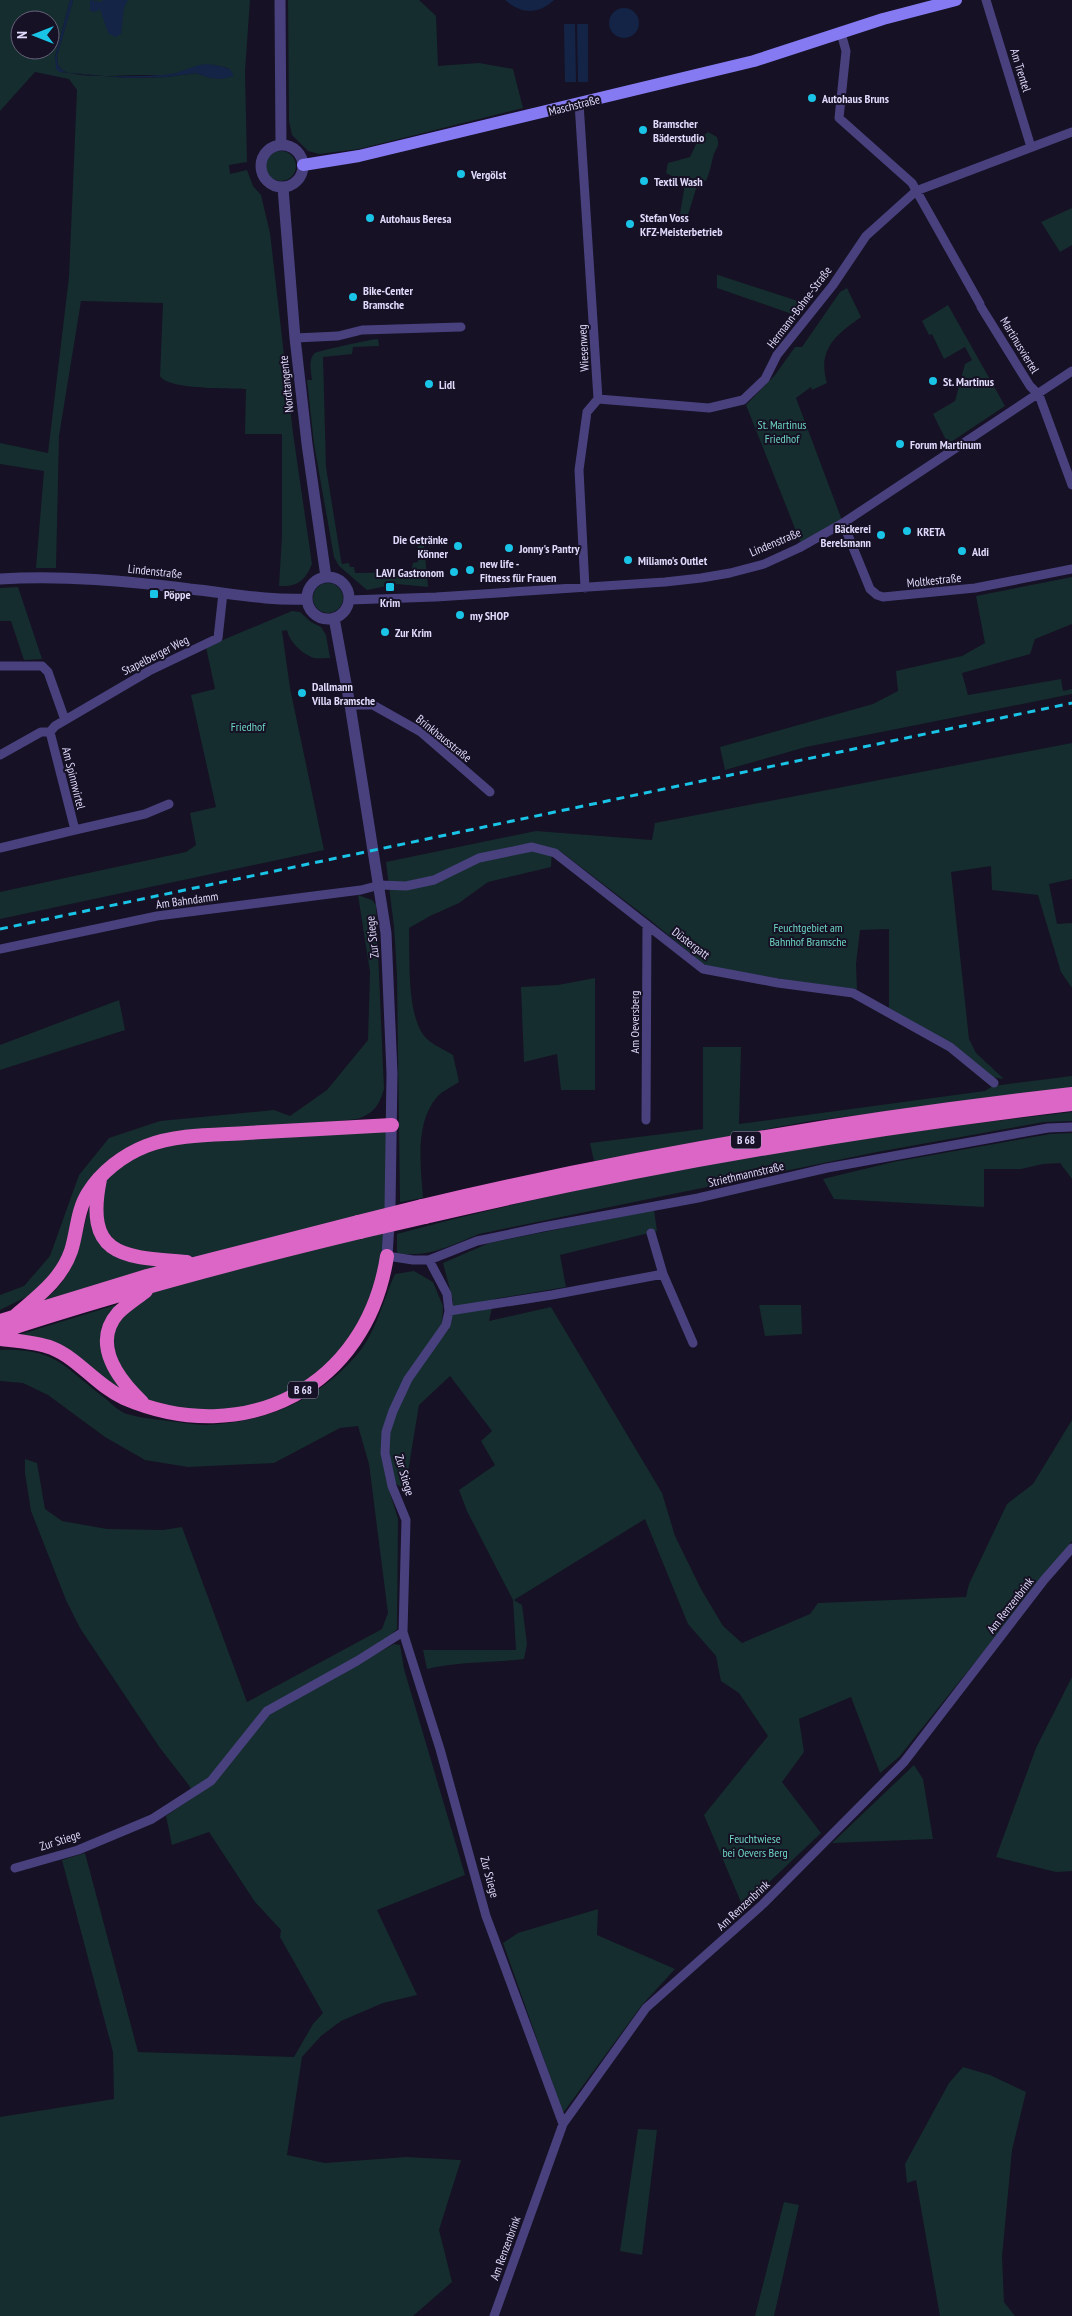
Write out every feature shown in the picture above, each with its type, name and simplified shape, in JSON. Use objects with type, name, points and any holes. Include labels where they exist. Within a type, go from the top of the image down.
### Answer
[{"type":"highway","name":"B 68","points":[[0,1321],[196,1263],[424,1212],[607,1166],[732,1142],[877,1119],[1072,1094]]},
{"type":"highway","name":"B 68","points":[[424,1212],[734,1154],[879,1130],[1072,1104]]},
{"type":"highway","name":"B 68","points":[[14,1316],[54,1282],[64,1268],[71,1251],[87,1193],[115,1163],[130,1153],[168,1140],[197,1136],[392,1125]]},
{"type":"highway","name":"B 68","points":[[100,1178],[96,1212],[98,1226],[115,1250],[125,1255],[139,1258],[196,1263]]},
{"type":"highway","name":"B 68","points":[[0,1332],[150,1287],[291,1249],[359,1227]]},
{"type":"highway","name":"B 68","points":[[0,1338],[35,1343],[53,1349],[124,1398],[177,1413],[226,1415],[271,1406],[312,1385],[347,1351],[363,1331],[374,1309],[383,1283],[388,1256]]},
{"type":"highway","name":"B 68","points":[[145,1404],[129,1390],[117,1374],[109,1359],[107,1344],[109,1329],[118,1314],[150,1287]]},
{"type":"main road","name":"Maschstraße","points":[[303,165],[358,156],[754,61],[841,33],[956,0]]},
{"type":"street","points":[[280,0],[280,145]]},
{"type":"street","name":"Am Trentel","points":[[986,0],[1031,147]]},
{"type":"street","points":[[841,33],[846,50],[839,118],[912,183],[916,190]]},
{"type":"street","name":"Wiesenweg","points":[[579,103],[598,399]]},
{"type":"street","name":"Hermann-Bohne-Straße","points":[[598,399],[709,408],[743,400],[765,379],[778,355],[833,285],[866,236],[916,190],[1072,132]]},
{"type":"street","points":[[280,145],[294,148],[302,159],[303,165],[300,178],[295,183],[283,188],[267,182],[260,166],[261,160],[269,149],[280,145]]},
{"type":"street","name":"Nordtangente","points":[[283,188],[295,338],[307,444],[326,577]]},
{"type":"street","name":"Martinusviertel","points":[[916,190],[981,305],[1030,386],[1039,395],[1072,482]]},
{"type":"street","points":[[295,338],[338,336],[362,330],[461,327]]},
{"type":"street","name":"Lindenstraße","points":[[349,600],[585,588],[701,578],[764,564],[802,546],[843,523],[1039,395],[1072,371]]},
{"type":"street","points":[[585,588],[579,470],[587,412],[598,399]]},
{"type":"street","name":"Moltkestraße","points":[[843,523],[870,589],[883,597],[975,588],[1072,569]]},
{"type":"street","points":[[326,577],[338,579],[343,583],[349,594],[345,611],[334,618],[321,618],[315,615],[307,600],[310,586],[315,581],[326,577]]},
{"type":"street","name":"Lindenstraße","points":[[0,579],[80,578],[276,600],[307,600]]},
{"type":"street","name":"Stapelberger Weg","points":[[65,720],[149,671],[218,638],[223,593]]},
{"type":"street","name":"Zur Stiege","points":[[334,618],[380,885],[386,933],[389,974],[392,1125],[388,1256]]},
{"type":"street","points":[[0,666],[42,666],[48,672],[65,720],[50,732],[41,732],[0,755]]},
{"type":"street","name":"Brinkhausstraße","points":[[350,705],[373,705],[421,732],[490,792]]},
{"type":"street","name":"Am Spinnwirtel","points":[[50,732],[75,830]]},
{"type":"street","points":[[0,848],[145,814],[169,804]]},
{"type":"street","name":"Düstergatt","points":[[380,885],[406,886],[434,880],[479,858],[532,847],[555,853],[703,969],[778,983],[853,993],[950,1047],[994,1083]]},
{"type":"street","name":"Am Bahndamm","points":[[0,949],[157,916],[352,892],[380,885]]},
{"type":"street","name":"Am Oeversberg","points":[[646,1120],[647,925]]},
{"type":"street","name":"Striethmannstraße","points":[[388,1256],[413,1260],[429,1260],[477,1241],[698,1198],[827,1168],[1048,1128],[1072,1127]]},
{"type":"street","points":[[652,1233],[663,1274],[693,1343]]},
{"type":"street","points":[[429,1260],[447,1294],[449,1311],[552,1295],[663,1274]]},
{"type":"street","name":"Zur Stiege","points":[[449,1311],[446,1325],[408,1379],[393,1411],[386,1432],[384,1453],[392,1486],[406,1520],[403,1632],[440,1749],[486,1916],[563,2124]]},
{"type":"street","name":"Am Renzenbrink","points":[[494,2316],[563,2124],[646,2008],[764,1904],[904,1762],[1044,1580],[1072,1548]]},
{"type":"street","name":"Zur Stiege","points":[[15,1868],[78,1850],[152,1819],[210,1781],[267,1711],[357,1661],[403,1632]]},
{"type":"green space","points":[[0,0],[70,0],[60,38],[60,10],[10,10],[10,60],[56,60],[60,72],[70,73],[63,71],[58,65],[57,60],[60,60],[60,46],[73,0],[250,0],[245,71],[247,162],[229,165],[230,174],[247,170],[253,186],[261,195],[270,233],[293,433],[312,564],[300,582],[279,586],[282,536],[282,434],[245,434],[246,389],[186,386],[165,381],[160,376],[163,303],[81,301],[59,436],[56,568],[36,568],[44,471],[0,464],[0,443],[48,453],[69,277],[77,90],[69,79],[35,72],[0,111]],"holes":[[[204,65],[230,69],[210,78],[196,73],[167,77],[127,78],[105,76],[167,75]]]},
{"type":"green space","points":[[288,0],[419,0],[436,16],[438,66],[479,63],[513,69],[523,108],[359,149],[319,154],[308,151],[292,135],[289,121]]},
{"type":"green space","points":[[708,132],[717,137],[718,143],[706,181],[699,179],[688,215],[680,214],[685,183],[666,173],[668,163],[690,157],[698,140]]},
{"type":"green space","points":[[281,151],[291,156],[296,166],[291,176],[281,181],[271,176],[266,166],[271,156]]},
{"type":"green space","points":[[1072,208],[1072,245],[1060,252],[1041,222]]},
{"type":"green space","points":[[717,275],[807,304],[797,318],[792,314],[717,288]]},
{"type":"green space","name":"St. Martinus Friedhof","points":[[847,288],[861,317],[844,330],[831,344],[825,361],[827,383],[812,390],[811,387],[796,398],[843,523],[802,546],[746,405],[775,375],[795,347],[802,347],[840,292]]},
{"type":"green space","points":[[948,305],[1005,406],[948,444],[933,414],[955,401],[965,364],[972,360],[965,347],[944,359],[932,334],[929,335],[922,321]]},
{"type":"green space","points":[[378,339],[379,346],[353,347],[352,354],[323,357],[326,467],[341,560],[342,564],[349,563],[350,567],[354,567],[355,573],[411,572],[413,563],[418,562],[418,542],[421,542],[424,545],[428,587],[397,584],[367,590],[339,566],[334,557],[314,444],[307,380],[312,380],[311,362],[315,353]]},
{"type":"green space","points":[[1072,577],[1072,624],[1035,639],[1030,654],[962,673],[968,695],[1061,679],[1063,691],[1072,689],[1072,694],[806,747],[725,770],[720,747],[873,704],[898,691],[896,671],[962,656],[985,643],[976,596]]},
{"type":"green space","points":[[328,583],[334,584],[342,592],[342,604],[334,612],[328,613],[322,612],[314,604],[313,598],[314,592],[322,584]]},
{"type":"green space","points":[[18,587],[42,659],[24,660],[11,621],[0,621],[0,588]]},
{"type":"green space","name":"Friedhof","points":[[292,611],[300,612],[311,622],[321,627],[326,635],[330,658],[309,656],[293,643],[287,630],[282,631],[290,688],[324,850],[0,919],[0,892],[186,852],[196,845],[190,813],[216,807],[191,695],[215,689],[206,647]]},
{"type":"green space","name":"Feuchtgebiet am Bahnhof Bramsche","points":[[1072,743],[1072,879],[1049,884],[1057,924],[1072,923],[1072,988],[1061,972],[1038,895],[992,890],[991,866],[951,872],[969,1039],[976,1053],[1004,1079],[992,1077],[952,1046],[889,1008],[889,929],[860,930],[856,964],[857,989],[709,967],[560,851],[552,848],[551,867],[488,882],[459,903],[409,928],[410,986],[415,1016],[426,1038],[453,1055],[459,1082],[437,1097],[425,1120],[420,1160],[423,1198],[400,1202],[397,975],[394,927],[386,862],[536,831],[652,840],[655,823]]},
{"type":"green space","points":[[358,895],[372,900],[376,905],[384,1089],[375,1108],[367,1115],[357,1119],[141,1142],[114,1155],[88,1182],[60,1262],[47,1281],[28,1296],[0,1310],[0,1295],[24,1286],[50,1256],[79,1175],[109,1138],[160,1121],[274,1110],[290,1116],[327,1090],[368,1040],[370,972]]},
{"type":"green space","points":[[595,978],[595,1090],[561,1090],[557,1054],[524,1062],[521,987],[558,985]]},
{"type":"green space","points":[[119,1000],[125,1030],[0,1070],[0,1045]]},
{"type":"green space","points":[[703,1047],[741,1047],[739,1124],[985,1091],[993,1086],[1072,1076],[1072,1088],[811,1121],[594,1161],[590,1143],[703,1129]]},
{"type":"green space","points":[[1072,1112],[1072,1121],[1044,1122],[877,1152],[479,1234],[439,1250],[419,1254],[397,1253],[397,1234],[564,1193],[732,1160],[817,1146],[902,1133]]},
{"type":"green space","points":[[392,1125],[390,1214],[196,1263],[115,1250],[96,1215],[100,1178],[148,1145]]},
{"type":"green space","points":[[1072,1133],[1072,1179],[1060,1163],[1043,1164],[1021,1169],[984,1169],[984,1207],[834,1199],[823,1179],[893,1162],[1050,1134]]},
{"type":"green space","points":[[93,1195],[112,1253],[127,1261],[169,1265],[38,1305],[63,1281],[70,1269],[76,1256]]},
{"type":"green space","name":"Feuchtwiese bei Oevers Berg","points":[[654,1210],[657,1231],[560,1255],[566,1287],[494,1299],[489,1321],[551,1307],[662,1493],[675,1536],[701,1589],[723,1626],[742,1643],[810,1614],[818,1603],[966,1597],[969,1584],[1007,1504],[1033,1484],[1072,1420],[1072,1541],[899,1757],[880,1773],[851,1697],[799,1719],[804,1752],[782,1782],[821,1833],[743,1907],[704,1815],[768,1736],[739,1693],[721,1681],[716,1656],[688,1624],[645,1519],[514,1600],[522,1605],[527,1644],[524,1659],[439,1666],[427,1669],[423,1650],[516,1650],[513,1600],[467,1511],[459,1490],[495,1465],[481,1441],[492,1431],[450,1376],[419,1405],[405,1490],[385,1476],[398,1519],[397,1629],[361,1662],[394,1644],[400,1645],[404,1669],[465,1875],[377,1910],[417,1995],[383,2003],[341,2021],[321,2036],[302,2057],[287,2155],[325,2163],[406,2157],[461,2160],[439,2230],[452,2282],[413,2316],[0,2316],[0,2117],[114,2099],[113,2052],[62,1860],[85,1853],[138,2052],[294,2057],[313,2024],[323,2013],[280,1937],[281,1930],[255,1902],[209,1832],[172,1845],[166,1816],[195,1796],[160,1748],[80,1628],[66,1600],[31,1511],[25,1473],[25,1459],[37,1463],[45,1509],[62,1521],[107,1529],[163,1530],[182,1527],[247,1702],[382,1629],[388,1613],[369,1464],[358,1426],[340,1428],[274,1463],[188,1467],[145,1460],[105,1437],[48,1395],[23,1383],[0,1381],[0,1350],[35,1352],[48,1356],[69,1369],[116,1408],[127,1414],[201,1425],[248,1420],[287,1407],[305,1398],[338,1374],[362,1349],[368,1339],[395,1274],[414,1271],[433,1282],[443,1306],[442,1324],[407,1381],[449,1329],[453,1301],[443,1263],[489,1243]]},
{"type":"green space","points":[[390,1225],[383,1283],[330,1369],[251,1411],[161,1410],[117,1374],[109,1329],[150,1287]]},
{"type":"green space","points":[[125,1302],[106,1330],[125,1390],[116,1388],[15,1336]]},
{"type":"green space","points":[[759,1305],[801,1305],[802,1334],[765,1336]]},
{"type":"green space","points":[[1072,1677],[1072,1871],[1056,1872],[996,1857],[1036,1748]]},
{"type":"green space","points":[[914,1765],[923,1779],[933,1839],[832,1843]]},
{"type":"green space","points":[[598,1909],[597,1935],[675,1969],[642,2005],[563,2113],[503,1943],[518,1933]]},
{"type":"green space","points":[[963,2067],[990,2075],[1026,2092],[1012,2150],[1002,2257],[1004,2302],[1015,2316],[940,2316],[916,2180],[907,2183],[905,2164],[949,2083]]},
{"type":"green space","points":[[638,2129],[657,2130],[642,2255],[620,2251]]},
{"type":"green space","points":[[784,2202],[799,2205],[774,2316],[755,2316]]},
{"type":"water","points":[[70,0],[73,0],[60,46],[60,38]]},
{"type":"water","points":[[90,0],[101,2],[103,0],[128,0],[124,8],[121,34],[115,37],[108,33],[100,9],[96,12],[90,11]]},
{"type":"water","points":[[505,0],[554,0],[542,8],[530,11],[517,8]]},
{"type":"water","points":[[624,8],[635,12],[639,23],[635,34],[624,38],[613,34],[609,23],[613,12]]},
{"type":"water","points":[[564,24],[575,24],[576,82],[565,82]]},
{"type":"water","points":[[577,24],[588,24],[588,82],[578,82]]},
{"type":"water","points":[[55,60],[57,60],[58,65],[63,71],[72,73],[60,72],[56,69]]},
{"type":"water","points":[[205,64],[230,69],[234,76],[222,79],[210,78],[196,73],[167,77],[127,78],[104,76],[171,74]]},
{"type":"railway","points":[[0,929],[1072,703]]},
{"type":"place","name":"Autohaus Bruns","points":[[812,98]]},
{"type":"place","name":"Bramscher Bäderstudio","points":[[643,130]]},
{"type":"place","name":"Vergölst","points":[[461,174]]},
{"type":"place","name":"Textil Wash","points":[[644,181]]},
{"type":"place","name":"Autohaus Beresa","points":[[370,218]]},
{"type":"place","name":"Stefan Voss KFZ-Meisterbetrieb","points":[[630,224]]},
{"type":"place","name":"Bike-Center Bramsche","points":[[353,297]]},
{"type":"place","name":"St. Martinus","points":[[933,381]]},
{"type":"place","name":"Lidl","points":[[429,384]]},
{"type":"place","name":"Forum Martinum","points":[[900,444]]},
{"type":"place","name":"KRETA","points":[[907,531]]},
{"type":"place","name":"Bäckerei Berelsmann","points":[[881,535]]},
{"type":"place","name":"Die Getränke Könner","points":[[458,546]]},
{"type":"place","name":"Jonny's Pantry","points":[[509,548]]},
{"type":"place","name":"Aldi","points":[[962,551]]},
{"type":"place","name":"Miliamo's Outlet","points":[[628,560]]},
{"type":"place","name":"new life - Fitness für Frauen","points":[[470,570]]},
{"type":"place","name":"LAVI Gastronom","points":[[454,572]]},
{"type":"place","name":"Krim","points":[[390,587]]},
{"type":"place","name":"Pöppe","points":[[154,594]]},
{"type":"place","name":"my SHOP","points":[[460,615]]},
{"type":"place","name":"Zur Krim","points":[[385,632]]},
{"type":"place","name":"Dallmann Villa Bramsche","points":[[302,693]]}]
